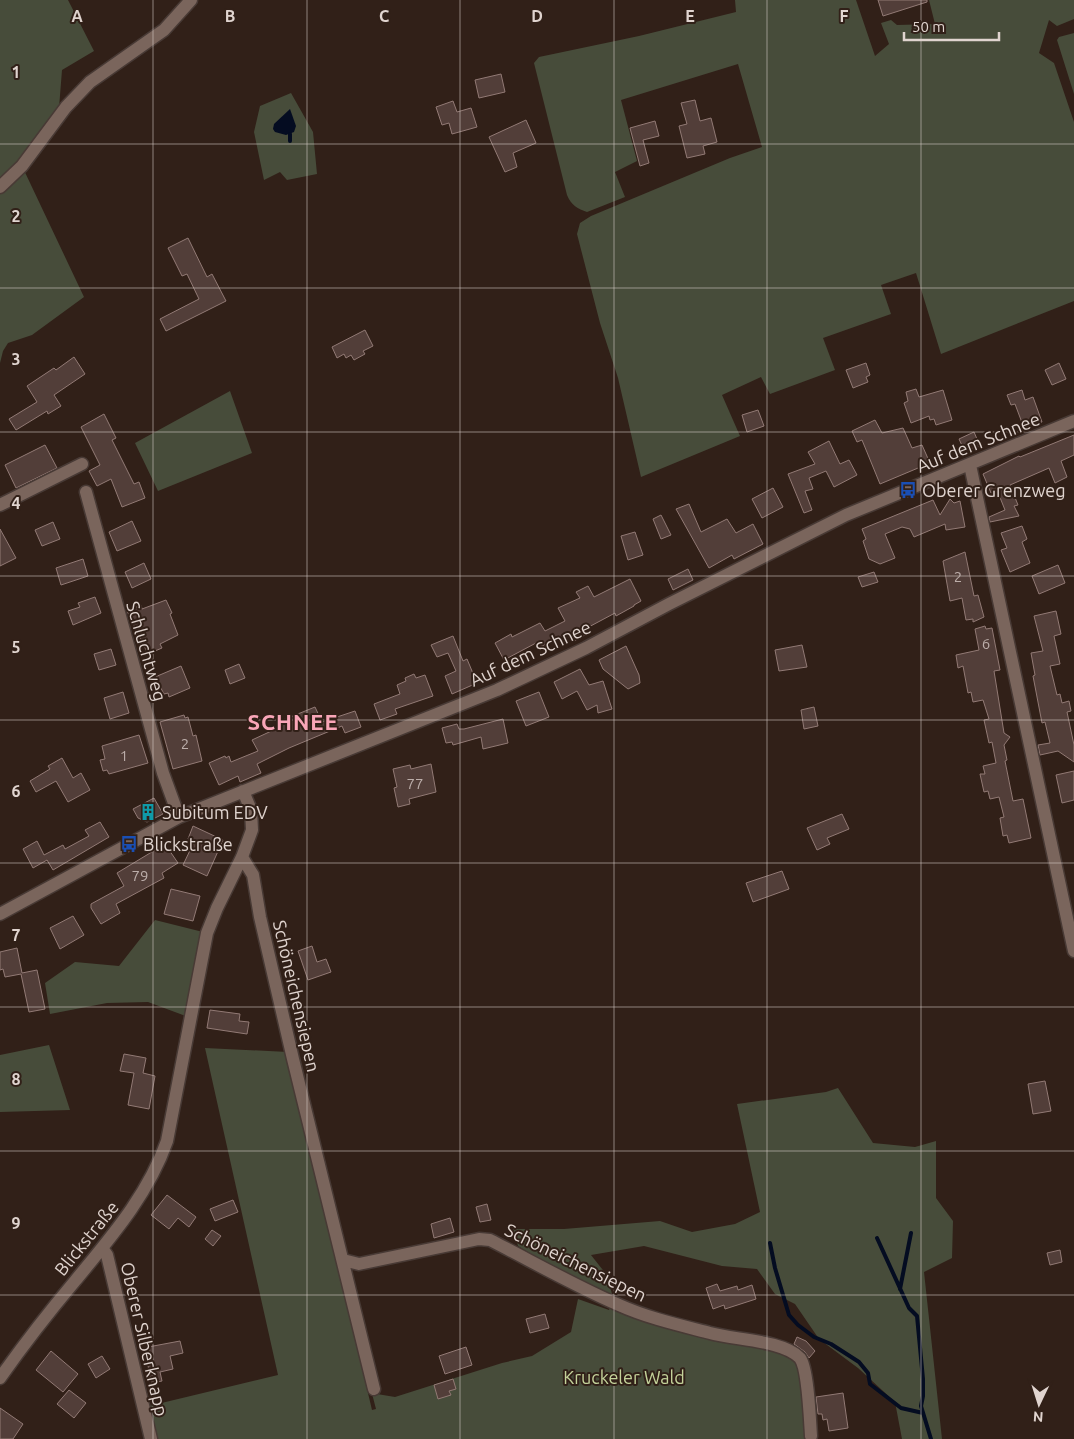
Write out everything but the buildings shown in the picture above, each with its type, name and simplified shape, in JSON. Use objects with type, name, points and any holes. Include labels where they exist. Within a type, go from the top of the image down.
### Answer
[{"type":"street","points":[[0,187],[22,166],[66,107],[90,82],[114,64],[144,46],[164,30],[191,0]]},
{"type":"street","name":"Auf dem Schnee","points":[[0,914],[179,817],[497,690],[586,648],[846,515],[1074,421]]},
{"type":"street","points":[[0,505],[82,464]]},
{"type":"street","points":[[970,465],[1074,951]]},
{"type":"street","name":"Schluchtweg","points":[[86,492],[163,773],[179,817]]},
{"type":"street","name":"Blickstraße","points":[[0,1378],[36,1328],[102,1248],[140,1198],[162,1156],[167,1141],[207,933],[242,857],[252,830],[251,810],[242,791]]},
{"type":"street","name":"Schöneichensiepen","points":[[242,857],[253,875],[260,917],[293,1059],[374,1389]]},
{"type":"street","name":"Schöneichensiepen","points":[[343,1260],[358,1264],[479,1240],[490,1240],[619,1305],[646,1316],[719,1336],[765,1343],[790,1351],[801,1360],[805,1374],[811,1436]]},
{"type":"street","name":"Oberer Silberknapp","points":[[102,1248],[106,1255],[150,1439]]},
{"type":"green space","points":[[0,0],[68,0],[94,51],[62,70],[59,108],[34,144],[0,180]]},
{"type":"green space","points":[[735,0],[856,0],[875,56],[889,44],[881,23],[891,20],[897,25],[935,24],[929,0],[1074,0],[1074,19],[1057,26],[1049,20],[1039,53],[1054,63],[1074,122],[1074,301],[941,354],[916,273],[881,285],[891,314],[823,338],[835,370],[770,394],[761,377],[722,395],[740,436],[641,477],[618,378],[600,323],[577,234],[580,223],[591,216],[730,158],[762,147],[738,64],[621,100],[637,161],[615,172],[625,197],[587,212],[584,211],[573,204],[567,195],[534,63],[539,57],[639,36],[736,12]]},
{"type":"green space","points":[[1074,33],[1074,94],[1057,40],[1059,37]]},
{"type":"green space","points":[[291,93],[313,132],[317,174],[287,180],[280,172],[264,180],[254,132],[260,106]]},
{"type":"green space","points":[[22,166],[84,297],[32,335],[8,343],[3,351],[0,363],[0,187]]},
{"type":"green space","points":[[230,391],[252,453],[158,491],[135,443]]},
{"type":"green space","points":[[155,920],[207,933],[191,1018],[148,1002],[107,1003],[50,1014],[45,983],[75,962],[119,966]]},
{"type":"green space","points":[[49,1045],[70,1110],[0,1112],[0,1055]]},
{"type":"green space","name":"Kruckeler Wald","points":[[205,1048],[288,1052],[372,1410],[376,1409],[370,1386],[377,1394],[395,1397],[502,1363],[532,1356],[571,1332],[578,1299],[609,1310],[611,1304],[776,1349],[796,1360],[813,1439],[157,1439],[149,1406],[278,1375]]},
{"type":"green space","points":[[838,1088],[873,1143],[915,1147],[936,1141],[936,1198],[953,1221],[952,1258],[924,1272],[942,1439],[902,1439],[895,1402],[858,1368],[819,1339],[795,1304],[775,1294],[757,1269],[722,1266],[644,1246],[591,1255],[606,1274],[613,1297],[556,1269],[518,1246],[513,1229],[564,1229],[660,1221],[692,1232],[735,1224],[760,1212],[737,1104],[826,1092]]},
{"type":"water","points":[[290,109],[296,126],[294,132],[286,135],[275,132],[273,129],[274,124]]},
{"type":"waterway","points":[[290,134],[290,141]]},
{"type":"waterway","points":[[900,1289],[911,1233]]},
{"type":"waterway","points":[[877,1238],[909,1308],[917,1316],[923,1379],[921,1406],[931,1439]]},
{"type":"waterway","points":[[770,1243],[775,1268],[789,1315],[798,1325],[814,1337],[831,1344],[859,1362],[868,1373],[870,1384],[901,1408],[923,1413]]},
{"type":"place","name":"Oberer Grenzweg","points":[[908,490]]},
{"type":"place","name":"Subitum EDV","points":[[148,812]]},
{"type":"place","name":"Blickstraße","points":[[129,844]]},
{"type":"district","name":"SCHNEE","points":[[293,721]]}]
